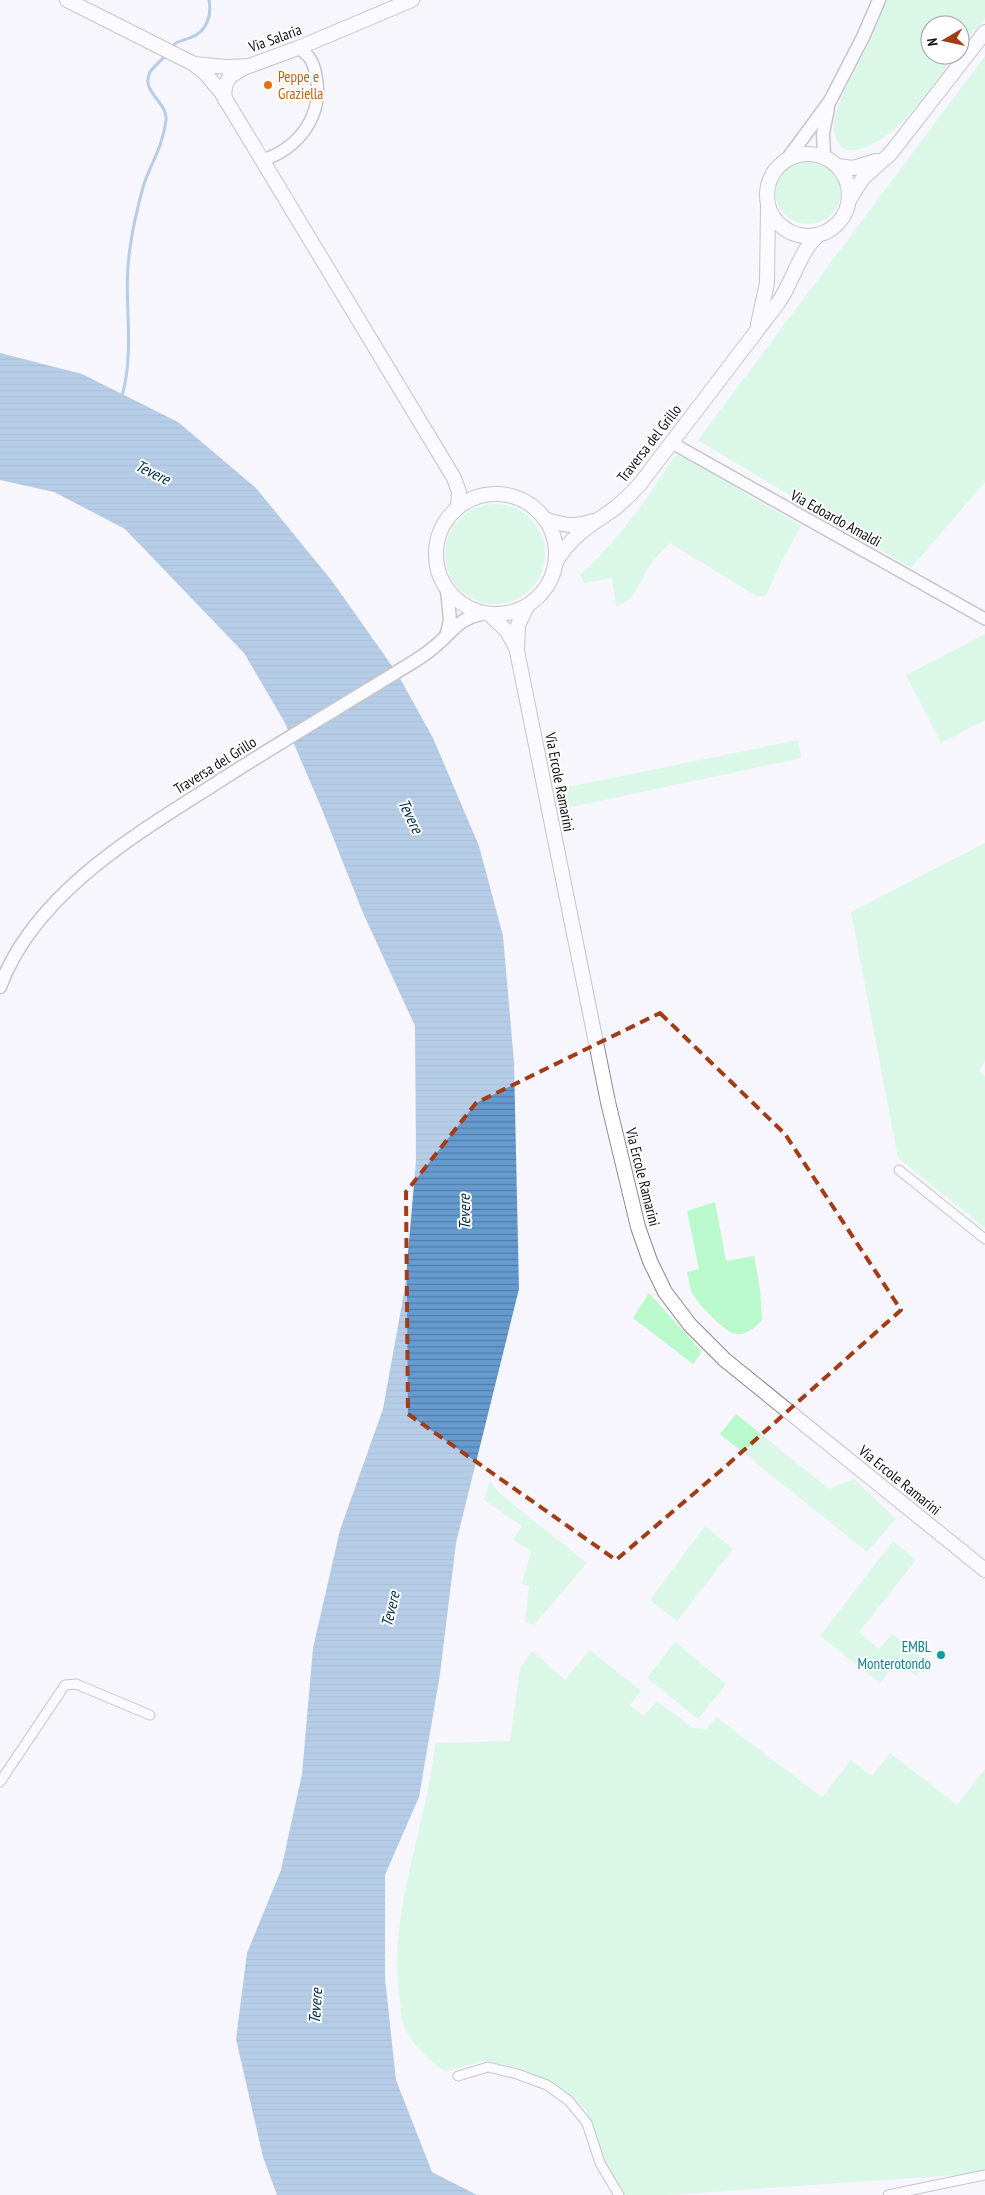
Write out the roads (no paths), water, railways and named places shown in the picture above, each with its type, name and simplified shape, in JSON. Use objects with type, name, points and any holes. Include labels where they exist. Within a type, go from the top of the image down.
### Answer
[{"type":"main road","name":"Via Salaria","points":[[67,0],[191,63],[249,66],[298,48],[412,0]]},
{"type":"main road","points":[[838,166],[845,177],[849,189],[848,202],[845,213],[829,230],[818,235],[806,236],[788,230],[774,218],[768,206],[766,192],[769,179],[777,167],[788,158],[830,101],[863,37],[879,0]]},
{"type":"main road","points":[[848,202],[863,178],[890,154],[985,32]]},
{"type":"main road","points":[[191,63],[210,79],[226,100],[454,478],[458,488],[458,506]]},
{"type":"main road","points":[[226,100],[223,88],[226,82],[233,74],[249,66]]},
{"type":"main road","points":[[824,156],[823,133],[830,101]]},
{"type":"main road","points":[[788,158],[799,154],[812,153],[824,156],[838,166],[845,168],[860,167],[890,154]]},
{"type":"main road","name":"Traversa del Grillo","points":[[755,332],[767,283],[768,206]]},
{"type":"main road","name":"Traversa del Grillo","points":[[556,562],[553,535],[545,519],[537,510],[523,500],[507,494],[473,497],[458,506],[446,519],[438,536],[435,555],[438,573],[447,590],[460,603],[476,611],[487,613],[508,613],[527,606],[542,593],[552,575],[556,562],[576,537],[626,499],[640,484],[783,296],[802,255],[818,235]]},
{"type":"main road","points":[[545,519],[572,526],[588,523],[600,518]]},
{"type":"main road","points":[[446,636],[450,620],[447,590]]},
{"type":"main road","name":"Via Ercole Ramarini","points":[[527,606],[518,625],[517,650],[608,1102],[638,1227],[658,1277],[684,1317],[725,1360],[985,1570]]},
{"type":"main road","name":"Traversa del Grillo","points":[[0,988],[9,965],[30,934],[54,905],[91,870],[132,837],[256,757],[414,662],[433,649],[463,620],[487,613]]},
{"type":"main road","name":"Via Ercole Ramarini","points":[[487,613],[507,631],[517,650]]},
{"type":"street","points":[[262,160],[277,154],[294,142],[308,126],[317,109],[319,91],[315,68],[308,55],[298,48]]},
{"type":"street","name":"Via Edoardo Amaldi","points":[[672,443],[985,619]]},
{"type":"street","points":[[899,1170],[985,1239]]},
{"type":"street","points":[[0,1782],[65,1685],[76,1684],[150,1716]]},
{"type":"street","points":[[458,2076],[488,2067],[517,2074],[547,2085],[562,2096],[587,2123],[600,2163],[619,2195]]},
{"type":"street","points":[[888,2195],[985,2175]]},
{"type":"water","name":"Tevere","points":[[0,353],[82,374],[178,422],[256,488],[332,581],[397,673],[433,738],[479,846],[503,936],[514,1062],[519,1289],[456,1543],[440,1674],[419,1797],[385,1875],[385,1978],[396,2080],[432,2172],[477,2195],[277,2195],[263,2157],[236,2039],[247,1953],[281,1870],[302,1774],[313,1648],[340,1530],[383,1409],[405,1287],[416,1161],[415,1026],[363,913],[285,723],[244,653],[125,529],[54,492],[0,480]]},
{"type":"waterway","points":[[171,48],[178,42],[197,34],[205,27],[210,11],[209,0]]},
{"type":"waterway","points":[[122,396],[128,359],[127,285],[131,240],[144,184],[160,146],[166,120],[163,108],[151,91],[148,79],[150,72],[166,55]]},
{"type":"place","name":"Peppe e Graziella","points":[[268,85]]},
{"type":"place","name":"EMBL Monterotondo","points":[[941,1655]]}]
